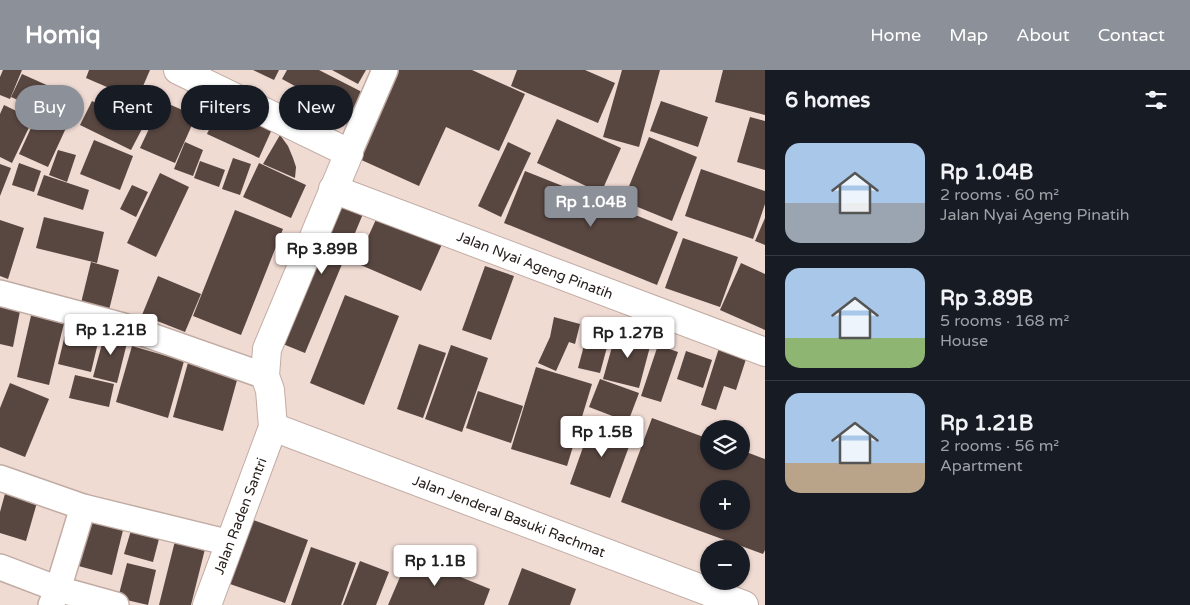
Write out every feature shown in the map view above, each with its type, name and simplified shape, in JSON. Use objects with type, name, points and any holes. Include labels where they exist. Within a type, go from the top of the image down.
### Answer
[{"type":"main road","points":[[178,70],[349,153],[267,349],[265,376],[270,390],[274,427]]},
{"type":"main road","name":"Jalan Nyai Ageng Pinatih","points":[[333,188],[765,352]]},
{"type":"main road","name":"Jalan Raden Santri","points":[[207,605],[274,427]]},
{"type":"main road","name":"Jalan Jenderal Basuki Rachmat","points":[[274,427],[744,605]]},
{"type":"street","points":[[349,153],[385,70]]},
{"type":"street","points":[[0,293],[120,325],[265,376]]},
{"type":"street","points":[[0,478],[83,507],[230,543]]},
{"type":"street","points":[[54,597],[83,507]]},
{"type":"street","points":[[0,567],[54,597],[116,605]]},
{"type":"building","points":[[3,70],[22,70],[10,99],[0,95],[0,77]]},
{"type":"building","points":[[89,70],[150,70],[144,85],[102,85],[86,78]]},
{"type":"building","points":[[253,70],[279,70],[274,80]]},
{"type":"building","points":[[287,70],[319,70],[348,85],[293,85],[282,79]]},
{"type":"building","points":[[332,70],[366,70],[358,84]]},
{"type":"building","points":[[397,70],[472,70],[525,94],[499,151],[446,127],[419,186],[357,158]]},
{"type":"building","points":[[517,70],[585,70],[615,83],[598,123],[511,86]]},
{"type":"building","points":[[622,70],[660,70],[639,147],[603,137]]},
{"type":"building","points":[[723,70],[765,70],[765,115],[715,102]]},
{"type":"building","points":[[22,74],[47,85],[17,85]]},
{"type":"building","points":[[353,87],[362,92],[353,111]]},
{"type":"building","points":[[15,89],[15,99],[11,97]]},
{"type":"building","points":[[92,101],[94,102],[94,130],[141,130],[131,150],[84,127],[84,117]]},
{"type":"building","points":[[661,101],[708,117],[698,147],[650,131]]},
{"type":"building","points":[[4,105],[15,110],[15,130],[28,130],[12,163],[0,157],[0,114]]},
{"type":"building","points":[[171,105],[181,109],[181,130],[190,130],[175,163],[140,148],[148,130],[171,130]]},
{"type":"building","points":[[750,117],[765,121],[765,170],[737,162]]},
{"type":"building","points":[[557,119],[621,148],[601,193],[537,163]]},
{"type":"building","points":[[269,125],[273,127],[259,158],[207,134],[209,130],[269,130]]},
{"type":"building","points":[[30,130],[65,130],[48,167],[19,154]]},
{"type":"building","points":[[280,135],[288,146],[293,158],[296,167],[295,178],[263,164]]},
{"type":"building","points":[[649,137],[697,157],[672,221],[623,201]]},
{"type":"building","points":[[94,140],[133,156],[120,190],[80,174]]},
{"type":"building","points":[[185,142],[203,150],[193,176],[174,169]]},
{"type":"building","points":[[508,142],[531,153],[501,217],[478,206]]},
{"type":"building","points":[[58,150],[76,155],[67,182],[49,175]]},
{"type":"building","points":[[233,158],[251,164],[240,195],[222,189]]},
{"type":"building","points":[[200,161],[225,170],[219,187],[194,178]]},
{"type":"building","points":[[19,163],[41,171],[34,192],[12,185]]},
{"type":"building","points":[[259,163],[306,185],[291,218],[243,197]]},
{"type":"building","points":[[0,164],[11,168],[0,196]]},
{"type":"building","points":[[701,169],[765,191],[765,204],[753,239],[685,216]]},
{"type":"building","points":[[525,171],[678,232],[657,285],[504,223]]},
{"type":"building","points":[[160,173],[189,187],[156,257],[127,243]]},
{"type":"building","points":[[44,175],[89,190],[83,210],[37,195]]},
{"type":"building","points":[[132,185],[148,192],[136,217],[120,209]]},
{"type":"building","points":[[338,198],[365,209],[305,353],[278,342]]},
{"type":"building","points":[[235,210],[283,229],[241,335],[193,316]]},
{"type":"building","points":[[379,213],[443,242],[421,291],[356,263]]},
{"type":"building","points":[[44,217],[104,232],[97,263],[36,248]]},
{"type":"building","points":[[765,218],[765,245],[755,241]]},
{"type":"building","points":[[0,220],[24,228],[8,279],[0,276]]},
{"type":"building","points":[[683,238],[738,257],[720,307],[665,288]]},
{"type":"building","points":[[91,262],[119,270],[109,310],[81,303]]},
{"type":"building","points":[[741,263],[765,274],[765,330],[720,310]]},
{"type":"building","points":[[485,266],[514,276],[491,340],[462,330]]},
{"type":"building","points":[[158,276],[201,294],[185,332],[142,315]]},
{"type":"building","points":[[345,295],[399,316],[364,405],[310,383]]},
{"type":"building","points":[[0,301],[21,306],[13,347],[0,344]]},
{"type":"building","points":[[33,307],[66,315],[49,385],[17,377]]},
{"type":"building","points":[[554,317],[580,324],[575,344],[569,342],[556,371],[538,363],[550,337]]},
{"type":"building","points":[[69,318],[102,326],[91,372],[58,364]]},
{"type":"building","points":[[591,319],[613,325],[600,373],[578,368]]},
{"type":"building","points":[[106,329],[129,335],[117,383],[93,377]]},
{"type":"building","points":[[617,329],[652,339],[639,388],[603,379]]},
{"type":"building","points":[[419,344],[446,353],[423,418],[397,409]]},
{"type":"building","points":[[451,345],[488,358],[462,432],[425,419]]},
{"type":"building","points":[[658,345],[678,352],[661,402],[641,396]]},
{"type":"building","points":[[132,346],[184,361],[168,418],[116,402]]},
{"type":"building","points":[[719,348],[747,356],[736,390],[724,386],[716,410],[701,405]]},
{"type":"building","points":[[686,351],[712,360],[703,388],[677,379]]},
{"type":"building","points":[[189,359],[239,373],[223,431],[173,417]]},
{"type":"building","points":[[536,367],[592,384],[567,466],[511,449]]},
{"type":"building","points":[[75,375],[114,384],[109,407],[69,398]]},
{"type":"building","points":[[600,379],[639,393],[628,422],[589,407]]},
{"type":"building","points":[[10,383],[49,399],[25,457],[0,447],[0,408]]},
{"type":"building","points":[[478,391],[523,406],[511,443],[466,428]]},
{"type":"building","points":[[652,418],[700,436],[700,470],[750,470],[750,453],[765,459],[765,550],[763,554],[750,549],[750,540],[725,540],[621,502]]},
{"type":"building","points":[[593,419],[634,433],[610,498],[570,484]]},
{"type":"building","points":[[6,490],[38,499],[26,541],[0,533],[0,512]]},
{"type":"building","points":[[84,512],[125,522],[112,575],[71,564]]},
{"type":"building","points":[[253,520],[308,540],[285,603],[230,584]]},
{"type":"building","points":[[132,527],[160,535],[153,562],[124,554]]},
{"type":"building","points":[[176,537],[206,545],[191,605],[159,605]]},
{"type":"building","points":[[311,547],[356,563],[341,605],[291,605]]},
{"type":"building","points":[[409,556],[490,589],[484,605],[388,605]]},
{"type":"building","points":[[360,561],[389,572],[376,605],[343,605]]},
{"type":"building","points":[[127,563],[156,570],[148,605],[118,598]]},
{"type":"building","points":[[522,568],[576,589],[570,605],[508,605]]}]
